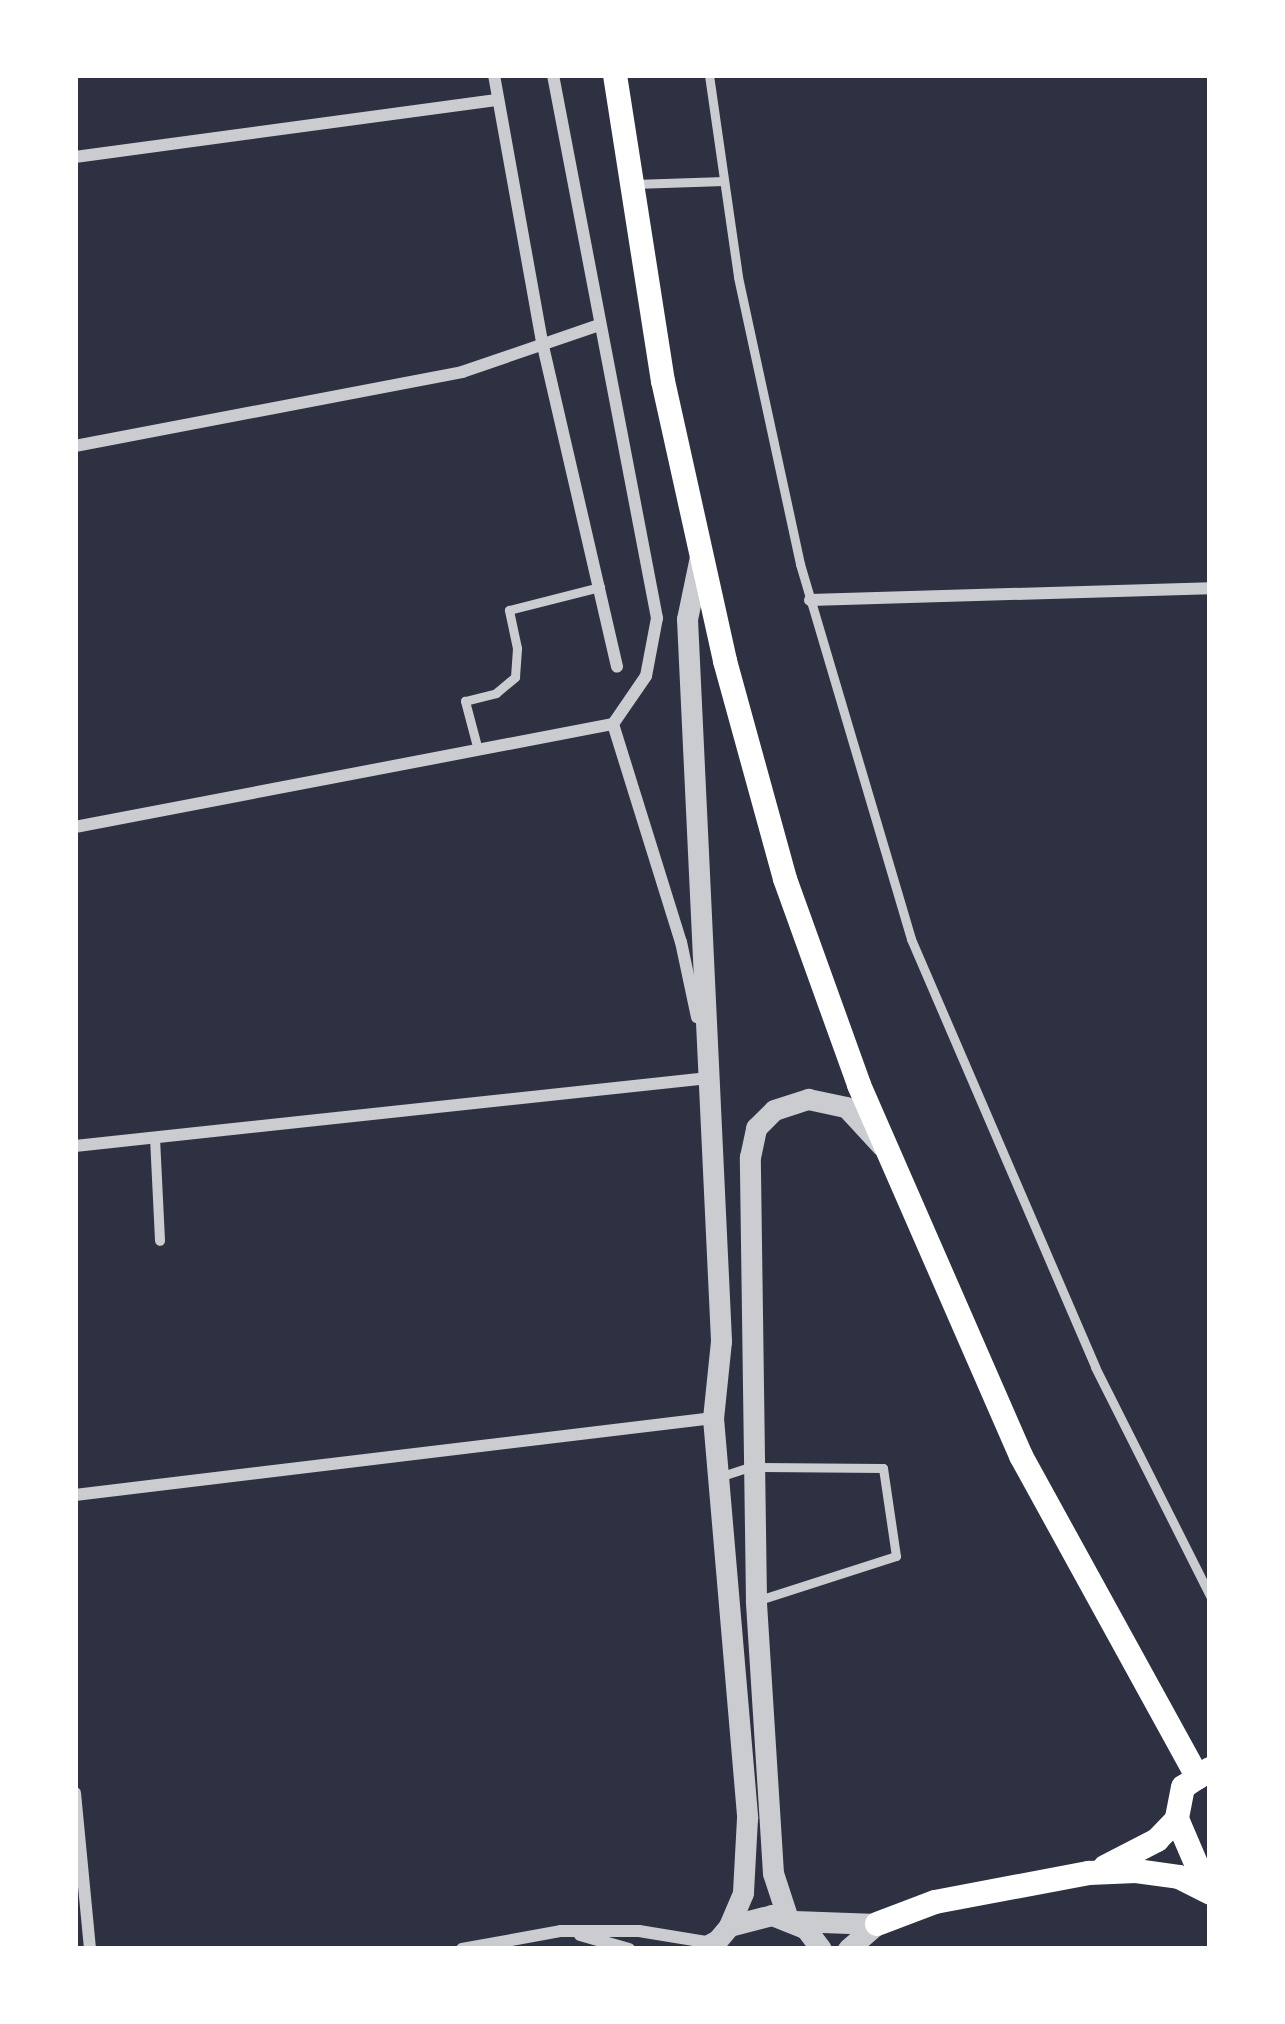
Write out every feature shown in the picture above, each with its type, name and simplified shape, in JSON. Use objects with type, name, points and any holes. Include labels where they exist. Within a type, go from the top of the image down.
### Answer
[{"type":"main road","points":[[615,75],[663,381],[754,777],[785,878],[886,1150],[1021,1456],[1090,1590],[1204,1773],[1184,1787],[1177,1819],[1157,1840],[1089,1873]]},
{"type":"main road","points":[[1177,1819],[1198,1868],[1210,1880]]},
{"type":"main road","points":[[878,1924],[935,1901],[1089,1873],[1179,1876],[1210,1893]]},
{"type":"street","points":[[494,75],[543,346],[617,667]]},
{"type":"street","points":[[75,827],[613,724],[646,676],[657,618],[553,75]]},
{"type":"street","points":[[75,157],[498,100]]},
{"type":"street","points":[[75,446],[462,372],[599,325]]},
{"type":"street","points":[[701,552],[687,620],[721,1340],[713,1418],[747,1818],[743,1893],[719,1937]]},
{"type":"street","points":[[810,601],[1210,588]]},
{"type":"street","points":[[613,724],[681,942],[709,1082]]},
{"type":"street","points":[[75,1146],[709,1082]]},
{"type":"street","points":[[821,1949],[791,1920],[772,1873],[750,1467],[747,1192],[756,1128],[774,1110],[808,1099],[845,1107],[886,1150]]},
{"type":"street","points":[[154,1138],[160,1240]]},
{"type":"street","points":[[75,1495],[713,1418]]},
{"type":"street","points":[[75,1793],[90,1949]]},
{"type":"street","points":[[470,1948],[561,1931],[639,1930],[706,1942],[772,1915],[878,1924]]},
{"type":"street","points":[[848,1949],[878,1924]]},
{"type":"street","points":[[561,1931],[628,1949]]},
{"type":"lane","points":[[709,75],[742,299],[810,601],[911,939],[1095,1367],[1210,1597]]},
{"type":"lane","points":[[631,184],[724,181]]},
{"type":"lane","points":[[478,750],[465,701],[496,693],[515,677],[517,648],[509,610],[600,587]]},
{"type":"lane","points":[[719,1477],[750,1467],[883,1468],[896,1556],[756,1601]]}]
